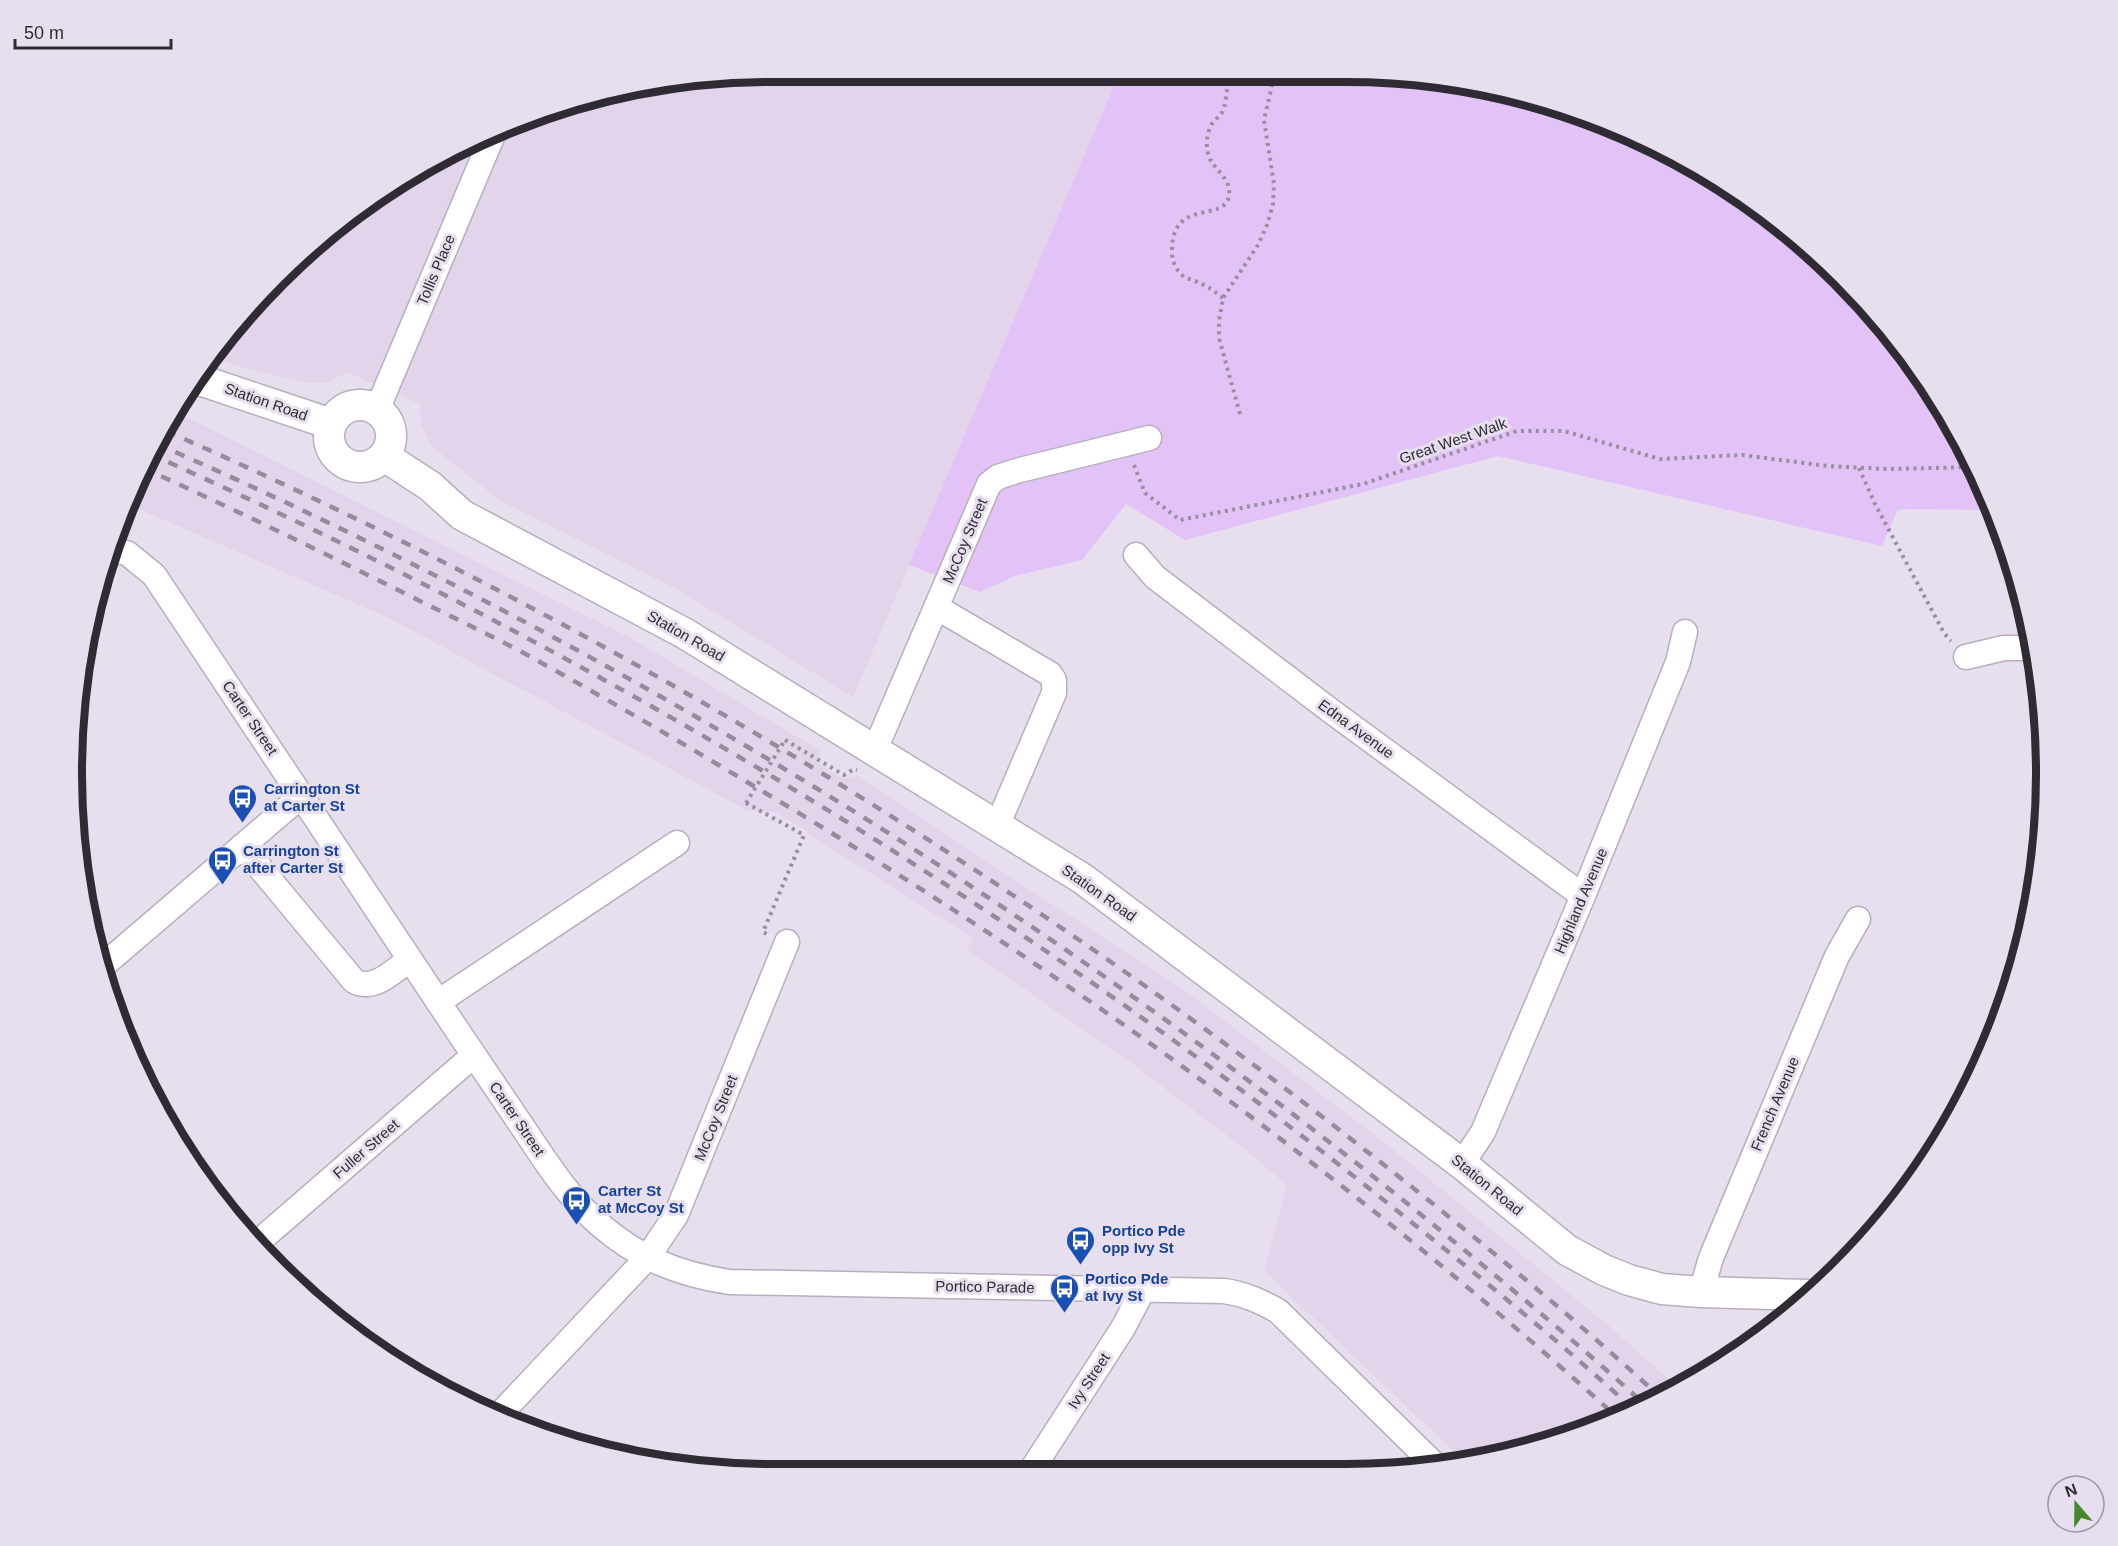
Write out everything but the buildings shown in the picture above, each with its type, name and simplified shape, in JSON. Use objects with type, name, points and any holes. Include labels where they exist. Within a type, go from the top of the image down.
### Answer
[{"type":"main road","name":"Station Road","points":[[204,381],[332,424]]},
{"type":"main road","points":[[368,406],[385,417],[390,426],[392,436],[390,447],[377,463],[367,467],[347,464],[338,459],[332,450],[329,440],[332,424],[339,413],[348,407],[368,406]]},
{"type":"main road","name":"Station Road","points":[[384,456],[430,486],[462,515],[684,633],[1083,879],[1462,1164],[1567,1250],[1604,1270],[1662,1289],[1797,1295]]},
{"type":"street","name":"Tollis Place","points":[[377,410],[489,144]]},
{"type":"street","name":"McCoy Street","points":[[874,752],[988,484],[998,477],[1020,470],[1149,438]]},
{"type":"street","name":"Carter Street","points":[[119,550],[137,559],[154,575],[558,1180],[599,1224],[647,1258]]},
{"type":"street","name":"Edna Avenue","points":[[1136,555],[1155,577],[1331,711],[1583,896]]},
{"type":"street","points":[[936,607],[1050,674],[1054,680],[1054,693],[997,826]]},
{"type":"street","name":"Highland Avenue","points":[[1462,1164],[1483,1132],[1583,896],[1678,662],[1685,632]]},
{"type":"street","points":[[1965,657],[2004,648],[2024,648]]},
{"type":"street","points":[[109,961],[301,796]]},
{"type":"street","points":[[438,1002],[677,843]]},
{"type":"street","points":[[242,846],[354,981],[360,984],[374,984],[409,960]]},
{"type":"street","name":"French Avenue","points":[[1701,1292],[1711,1258],[1837,956],[1858,919]]},
{"type":"street","name":"McCoy Street","points":[[505,1409],[647,1258],[676,1215],[788,942]]},
{"type":"street","name":"Fuller Street","points":[[263,1238],[474,1055]]},
{"type":"street","name":"Portico Parade","points":[[647,1258],[698,1277],[729,1282],[1224,1291],[1243,1294],[1278,1311],[1423,1459]]},
{"type":"street","name":"Ivy Street","points":[[1036,1464],[1123,1328],[1143,1290]]},
{"type":"path","points":[[1223,298],[1210,288],[1185,278],[1176,267],[1172,248],[1173,238],[1182,221],[1200,212],[1220,209],[1229,196],[1229,187],[1225,178],[1211,162],[1206,143],[1213,123],[1222,113],[1229,82]]},
{"type":"path","points":[[1240,414],[1219,338],[1219,321],[1223,298],[1258,245],[1273,204],[1274,184],[1264,120],[1273,82]]},
{"type":"path","name":"Great West Walk","points":[[1125,444],[1145,493],[1180,520],[1363,484],[1517,431],[1564,431],[1660,459],[1742,455],[1859,468],[1964,467]]},
{"type":"path","points":[[1859,468],[1875,504],[1944,633],[1965,657]]},
{"type":"path","points":[[788,942],[763,932],[804,835],[747,803],[785,740],[831,769]]},
{"type":"shaded area","points":[[1116,82],[853,697],[675,588],[501,501],[431,446],[421,424],[420,404],[347,372],[329,382],[307,383],[234,365],[220,359],[254,318],[318,254],[353,225],[428,175],[509,135],[551,119],[638,96],[683,88],[728,84]]},
{"type":"shaded area","points":[[1116,82],[1345,82],[1435,88],[1524,106],[1567,119],[1650,154],[1729,199],[1765,225],[1833,285],[1864,318],[1919,389],[1943,428],[1983,510],[1901,509],[1897,511],[1882,546],[1498,456],[1185,540],[1126,504],[1082,560],[1015,576],[980,592],[909,565]]},
{"type":"shaded area","points":[[183,415],[629,637],[821,751],[815,762],[843,779],[857,776],[1192,996],[1385,1143],[1609,1326],[1671,1381],[1609,1411],[1567,1427],[1524,1440],[1457,1454],[1264,1271],[1287,1185],[1245,1149],[1122,1056],[967,950],[973,938],[816,839],[804,829],[774,812],[747,810],[389,618],[136,507]]},
{"type":"railway","points":[[172,434],[330,506],[491,587],[650,672],[806,763],[959,859],[1108,960],[1255,1066],[1464,1229],[1562,1310],[1653,1390]]},
{"type":"railway","points":[[165,448],[325,521],[491,604],[654,693],[814,786],[970,886],[1123,990],[1273,1099],[1419,1213],[1561,1330],[1637,1398]]},
{"type":"railway","points":[[159,458],[316,531],[479,613],[639,699],[797,791],[951,888],[1103,990],[1251,1097],[1486,1282],[1626,1403]]},
{"type":"railway","points":[[152,472],[313,548],[525,654],[747,782],[976,925],[1199,1078],[1307,1159],[1517,1329],[1610,1411]]},
{"type":"place","name":"Carrington St at Carter St","points":[[243,824]]},
{"type":"place","name":"Carrington St after Carter St","points":[[222,886]]},
{"type":"place","name":"Carter St at McCoy St","points":[[577,1226]]},
{"type":"place","name":"Portico Pde opp Ivy St","points":[[1081,1266]]},
{"type":"place","name":"Portico Pde at Ivy St","points":[[1064,1314]]}]
